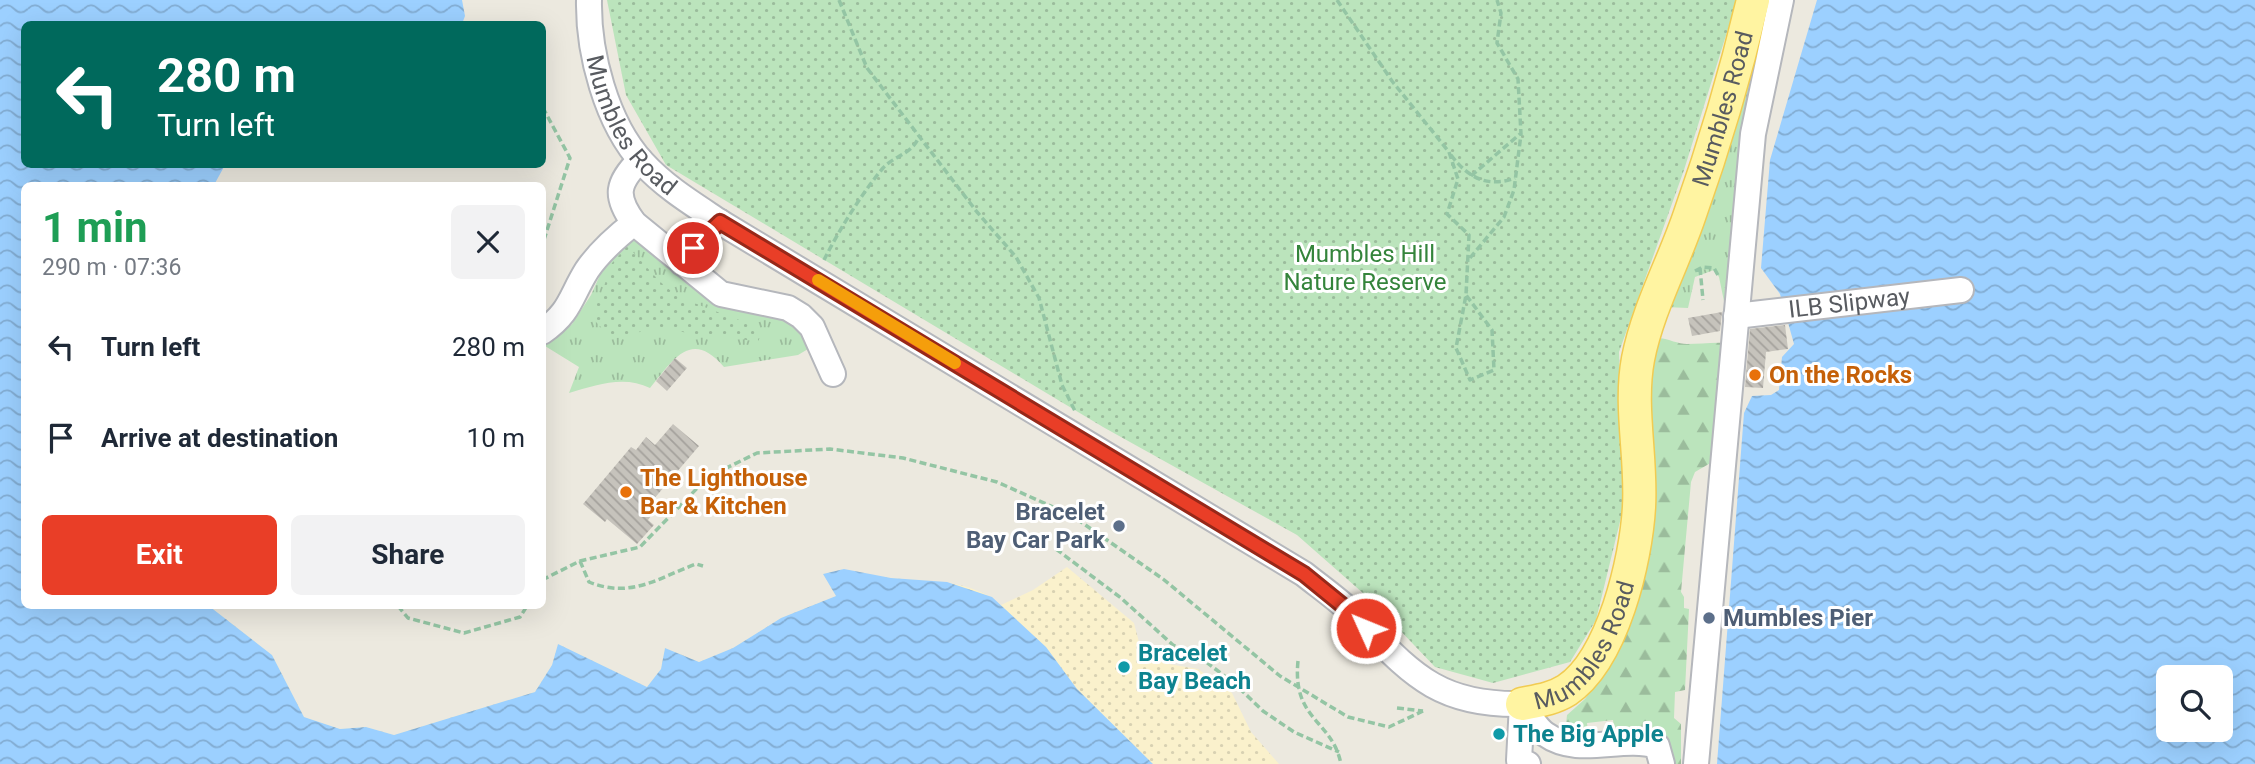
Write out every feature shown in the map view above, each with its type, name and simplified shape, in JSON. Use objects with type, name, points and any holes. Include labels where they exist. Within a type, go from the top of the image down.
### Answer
[{"type":"main road","name":"Mumbles Road","points":[[1522,704],[1553,697],[1580,679],[1594,663],[1615,616],[1629,563],[1639,507],[1636,430],[1638,360],[1652,311],[1690,215],[1753,0]]},
{"type":"street","name":"Mumbles Road","points":[[589,0],[591,35],[604,88],[620,128],[640,160],[670,188],[720,222],[1304,574],[1347,609],[1404,668],[1436,688],[1478,703],[1522,704]]},
{"type":"street","points":[[1696,764],[1753,134],[1781,0]]},
{"type":"street","points":[[640,160],[627,173],[619,191],[623,209],[634,223],[720,294],[788,308],[801,316],[816,334],[833,374]]},
{"type":"street","points":[[682,262],[705,234],[720,222]]},
{"type":"street","points":[[546,329],[560,320],[570,306],[586,272],[605,246],[634,223]]},
{"type":"street","name":"ILB Slipway","points":[[1736,316],[1961,290]]},
{"type":"street","points":[[1522,704],[1519,760],[1528,764]]},
{"type":"street","points":[[1522,704],[1545,734],[1572,745],[1642,742],[1657,746],[1662,764]]},
{"type":"path","points":[[839,0],[867,68],[977,212],[1016,257],[1039,298],[1062,385],[1093,446]]},
{"type":"path","points":[[1337,0],[1392,81],[1471,176],[1499,184],[1515,178]]},
{"type":"path","points":[[1469,260],[1504,217],[1514,190],[1521,134],[1518,79],[1497,43],[1501,13],[1497,0]]},
{"type":"path","points":[[546,114],[570,158],[546,233]]},
{"type":"path","points":[[1471,176],[1521,134]]},
{"type":"path","points":[[815,278],[837,233],[885,166],[915,146],[919,136]]},
{"type":"path","points":[[1449,152],[1458,179],[1447,214],[1469,235],[1466,295],[1456,348],[1470,380],[1494,370],[1493,344],[1492,330],[1466,295]]},
{"type":"path","points":[[1703,300],[1700,268],[1714,268],[1721,280]]},
{"type":"path","points":[[546,578],[580,561],[640,547],[708,477],[757,453],[830,449],[903,458],[997,482],[1071,515],[1163,579],[1280,676],[1348,717],[1389,727],[1423,711],[1436,688]]},
{"type":"path","points":[[1056,550],[1121,598],[1172,645],[1202,659],[1234,683],[1264,711],[1294,732],[1339,752]]},
{"type":"path","points":[[580,561],[583,575],[589,582],[600,587],[637,588],[696,564],[704,566]]},
{"type":"path","points":[[400,609],[408,618],[464,633],[520,617],[525,609]]},
{"type":"path","points":[[1298,661],[1296,684],[1300,699],[1339,752],[1341,764]]},
{"type":"path","points":[[1397,708],[1423,711]]},
{"type":"green space","name":"Mumbles Hill Nature Reserve","points":[[607,0],[1737,0],[1684,170],[1619,352],[1624,505],[1596,620],[1570,662],[1493,683],[1435,667],[1372,601],[1297,535],[1103,427],[666,165],[626,95]]},
{"type":"green space","points":[[1762,0],[1777,0],[1726,311],[1719,277],[1714,270],[1695,277],[1688,308],[1665,307]]},
{"type":"green space","points":[[631,235],[691,280],[778,308],[792,318],[803,331],[808,349],[798,355],[724,367],[702,350],[692,349],[675,359],[650,388],[620,382],[600,384],[569,393],[579,367],[546,345],[572,324],[591,295],[604,266]]},
{"type":"green space","points":[[627,246],[659,280],[681,297],[762,331],[758,342],[724,336],[698,337],[680,331],[643,330],[631,337],[612,338],[595,321],[594,303],[601,295],[612,263]]},
{"type":"green space","points":[[1659,338],[1684,344],[1727,343],[1714,461],[1695,472],[1691,482],[1681,592],[1684,608],[1689,609],[1685,690],[1675,692],[1674,718],[1681,724],[1681,764],[1668,764],[1664,740],[1650,730],[1615,736],[1613,720],[1587,723],[1588,731],[1565,734],[1567,715],[1585,699],[1605,670],[1644,361]]},
{"type":"sand","points":[[1067,567],[1134,623],[1140,646],[1163,663],[1198,669],[1232,693],[1251,732],[1279,764],[293,764],[211,609],[272,655],[304,717],[340,729],[366,727],[394,735],[535,692],[552,665],[558,644],[647,687],[661,669],[665,648],[699,662],[733,648],[781,618],[836,596],[823,574],[851,571],[950,583],[977,590],[1001,605],[1033,590]]},
{"type":"water","points":[[0,0],[462,0],[465,16],[463,21],[21,21],[21,168],[223,168],[216,182],[21,182],[21,609],[213,609],[272,655],[304,717],[340,729],[366,727],[394,735],[535,692],[552,665],[558,644],[647,687],[661,669],[665,648],[699,662],[733,648],[781,618],[836,596],[823,574],[844,569],[891,578],[947,582],[992,597],[1046,647],[1077,689],[1153,764],[0,764]]},
{"type":"water","points":[[1817,0],[2255,0],[2255,764],[1717,764],[1744,413],[1752,396],[1771,395],[1779,390],[1782,357],[1794,344],[1780,294],[1761,268],[1770,160]]},
{"type":"building","points":[[1722,312],[1720,331],[1692,336],[1688,318]]},
{"type":"building","points":[[1785,325],[1788,349],[1766,352],[1763,388],[1745,387],[1750,329]]},
{"type":"building","points":[[675,358],[687,368],[667,391],[656,381]]},
{"type":"building","name":"The Lighthouse Bar & Kitchen","points":[[673,424],[699,446],[647,507],[654,512],[648,520],[654,525],[637,544],[607,519],[605,522],[583,504],[631,447],[636,450],[646,437],[655,445]]},
{"type":"slow traffic","points":[[818,280],[955,363]]},
{"type":"place","name":"On the Rocks","points":[[1755,375]]},
{"type":"place","name":"The Lighthouse Bar & Kitchen","points":[[626,492]]},
{"type":"place","name":"Bracelet Bay Car Park","points":[[1119,526]]},
{"type":"place","name":"Mumbles Pier","points":[[1709,618]]},
{"type":"place","name":"Bracelet Bay Beach","points":[[1124,667]]},
{"type":"place","name":"The Big Apple","points":[[1499,734]]},
{"type":"route","points":[[693,248],[720,222],[1304,574],[1366,628]]}]
